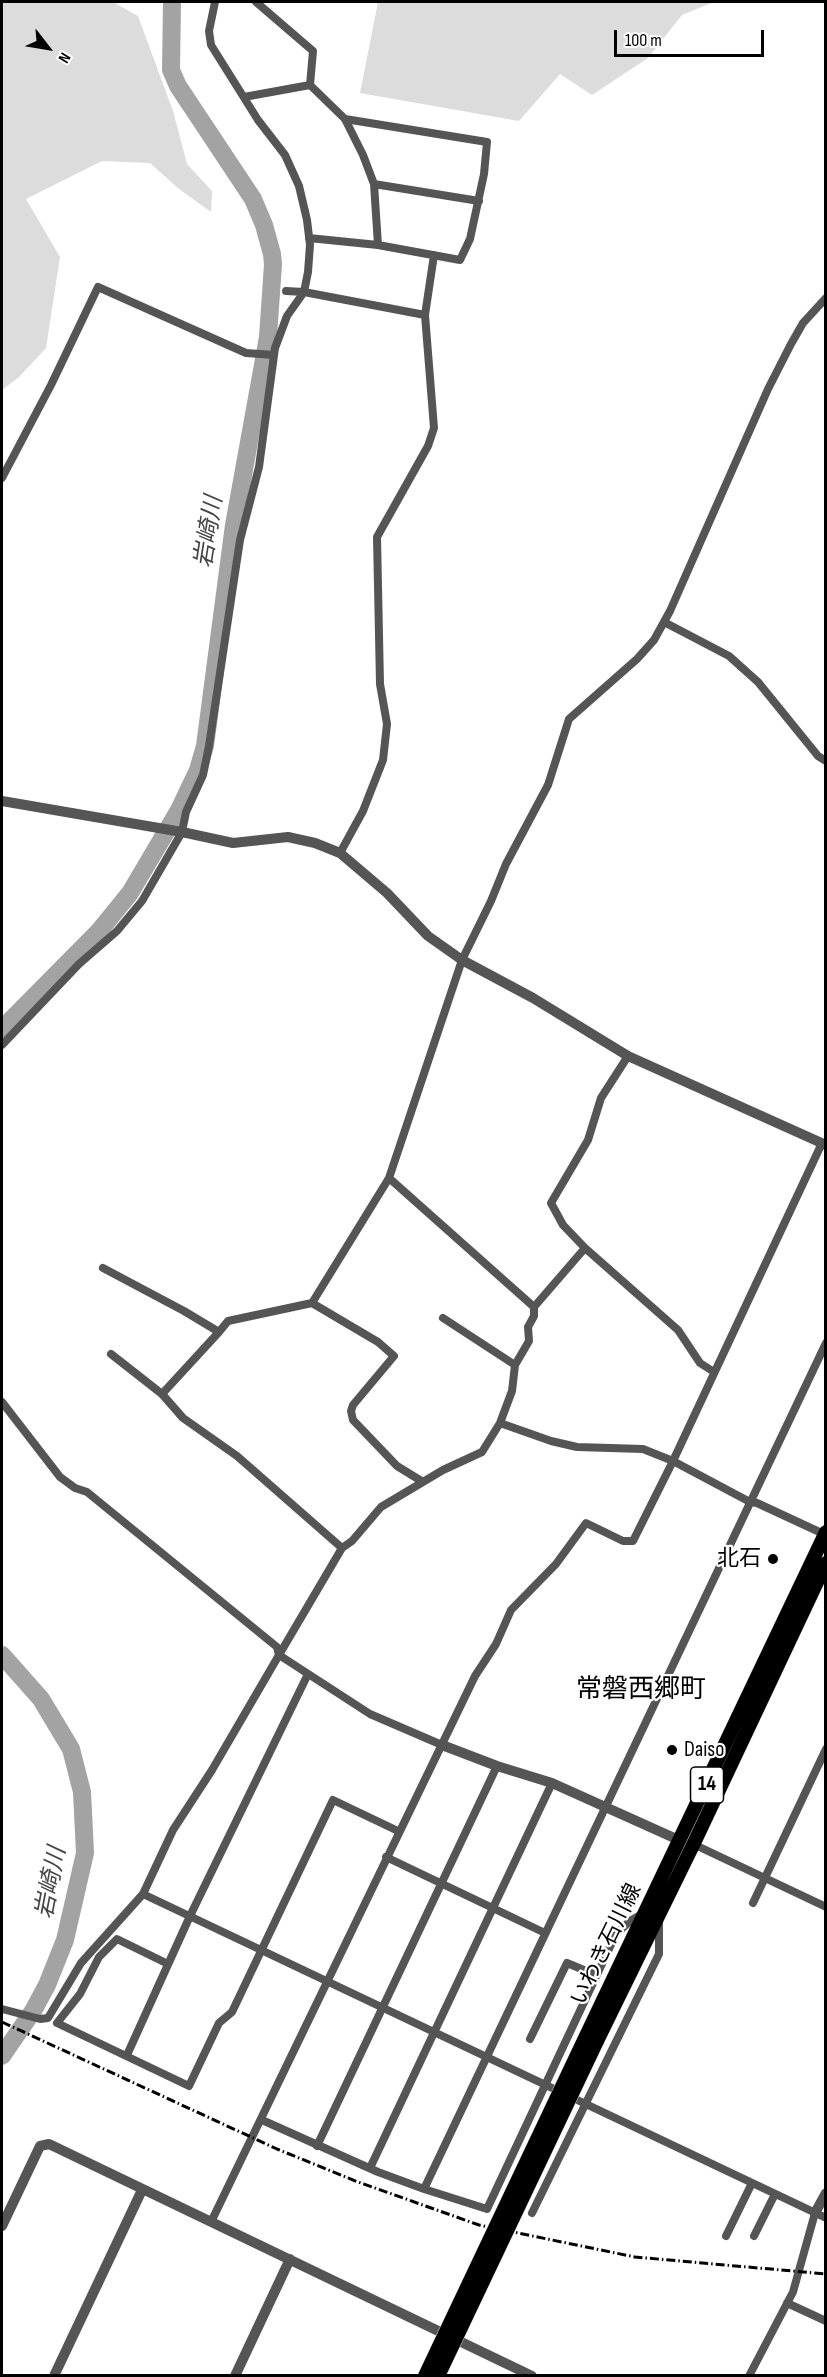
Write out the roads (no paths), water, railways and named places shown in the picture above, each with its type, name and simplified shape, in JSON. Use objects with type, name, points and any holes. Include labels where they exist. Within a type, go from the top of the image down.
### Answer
[{"type":"main road","name":"いわき石川線","points":[[687,1842],[825,1534]]},
{"type":"main road","name":"いわき石川線","points":[[425,2376],[825,1563]]},
{"type":"main road","name":"いわき石川線","points":[[438,2376],[592,2039]]},
{"type":"street","points":[[2,1045],[79,964],[117,931],[142,901],[178,831],[203,775],[240,540],[259,467],[278,335],[286,316],[304,292],[308,272],[309,238],[299,186],[285,155],[244,97],[212,45],[209,31],[215,2]]},
{"type":"street","points":[[256,2],[313,51],[310,85]]},
{"type":"street","points":[[244,97],[310,85]]},
{"type":"street","points":[[310,85],[345,119],[363,155],[374,184],[378,245]]},
{"type":"street","points":[[309,238],[378,245],[460,260],[470,239],[479,201],[487,142],[345,119]]},
{"type":"street","points":[[374,184],[479,201]]},
{"type":"street","points":[[340,853],[363,811],[383,760],[387,724],[380,684],[377,537],[428,446],[434,428],[425,315],[434,255]]},
{"type":"street","points":[[2,478],[51,385],[98,287],[246,353],[274,355]]},
{"type":"street","points":[[286,291],[304,292],[425,315]]},
{"type":"street","points":[[312,1303],[389,1179],[462,960],[506,864],[548,785],[569,719],[637,659],[654,640],[791,344],[803,323],[825,298]]},
{"type":"street","points":[[664,622],[729,656],[758,682],[818,756],[825,761]]},
{"type":"street","points":[[2,799],[233,843],[288,837],[315,843],[340,853],[387,892],[428,936],[462,960],[533,998],[628,1056],[824,1144],[714,1372],[668,1460],[633,1542],[623,1541],[586,1522],[556,1564],[511,1610],[496,1644],[474,1676],[398,1831],[212,2222]]},
{"type":"street","points":[[628,1056],[601,1098],[588,1140],[551,1203],[563,1225],[585,1248],[678,1330],[700,1363],[714,1372]]},
{"type":"street","points":[[389,1179],[534,1307]]},
{"type":"street","points":[[6,2011],[40,2019],[48,2018],[81,1962],[143,1894],[173,1830],[212,1770],[342,1548],[352,1541],[381,1507],[443,1470],[482,1452],[500,1424],[512,1390],[515,1365],[529,1341],[528,1327],[534,1316],[534,1307],[585,1248]]},
{"type":"street","points":[[103,1268],[219,1332]]},
{"type":"street","points":[[162,1394],[228,1321],[312,1303],[378,1342],[394,1356],[353,1406],[351,1411],[353,1420],[397,1466],[423,1482]]},
{"type":"street","points":[[443,1318],[515,1365]]},
{"type":"street","points":[[424,2189],[825,1343]]},
{"type":"street","points":[[111,1354],[162,1394],[183,1418],[237,1456],[342,1548]]},
{"type":"street","points":[[2,1402],[60,1477],[75,1488],[87,1491],[276,1647],[279,1655],[370,1714],[496,1766],[552,1782],[606,1805],[825,1908]]},
{"type":"street","points":[[500,1424],[550,1441],[577,1447],[643,1449],[750,1502],[757,1503],[825,1534]]},
{"type":"street","points":[[127,2055],[190,1917],[308,1674]]},
{"type":"street","points":[[753,1903],[825,1749]]},
{"type":"street","points":[[317,2146],[496,1766]]},
{"type":"street","points":[[370,2168],[552,1782]]},
{"type":"street","points":[[168,1964],[117,1939],[99,1957],[80,1994],[57,2024],[189,2086],[219,2023],[232,2012],[333,1800],[398,1831]]},
{"type":"street","points":[[386,1857],[545,1933]]},
{"type":"street","points":[[143,1894],[820,2216]]},
{"type":"street","points":[[262,2120],[370,2168],[424,2189],[487,2209],[616,1934],[630,1921],[653,1913],[659,1954],[532,2213]]},
{"type":"street","points":[[530,2039],[567,1963],[596,1975]]},
{"type":"street","points":[[2,2226],[40,2146],[49,2144],[532,2376]]},
{"type":"street","points":[[726,2236],[752,2183]]},
{"type":"street","points":[[54,2376],[142,2190]]},
{"type":"street","points":[[748,2376],[793,2292],[820,2216],[825,2193]]},
{"type":"street","points":[[754,2236],[775,2194]]},
{"type":"street","points":[[235,2376],[290,2259]]},
{"type":"street","points":[[787,2303],[825,2321]]},
{"type":"waterway","name":"岩崎川","points":[[2,1029],[100,930],[130,893],[179,810],[198,770],[205,746],[234,525],[268,337],[273,264],[264,225],[253,199],[178,86],[171,70],[172,2]]},
{"type":"waterway","name":"岩崎川","points":[[2,1655],[41,1699],[71,1749],[82,1792],[85,1853],[65,1940],[47,1985],[33,2011],[2,2056]]},
{"type":"railway","points":[[2,2022],[277,2149],[358,2182],[479,2225],[635,2257],[826,2274]]},
{"type":"place","name":"北石","points":[[773,1559]]},
{"type":"place","name":"Daiso","points":[[672,1750]]},
{"type":"district","name":"常磐西郷町","points":[[641,1690]]}]
